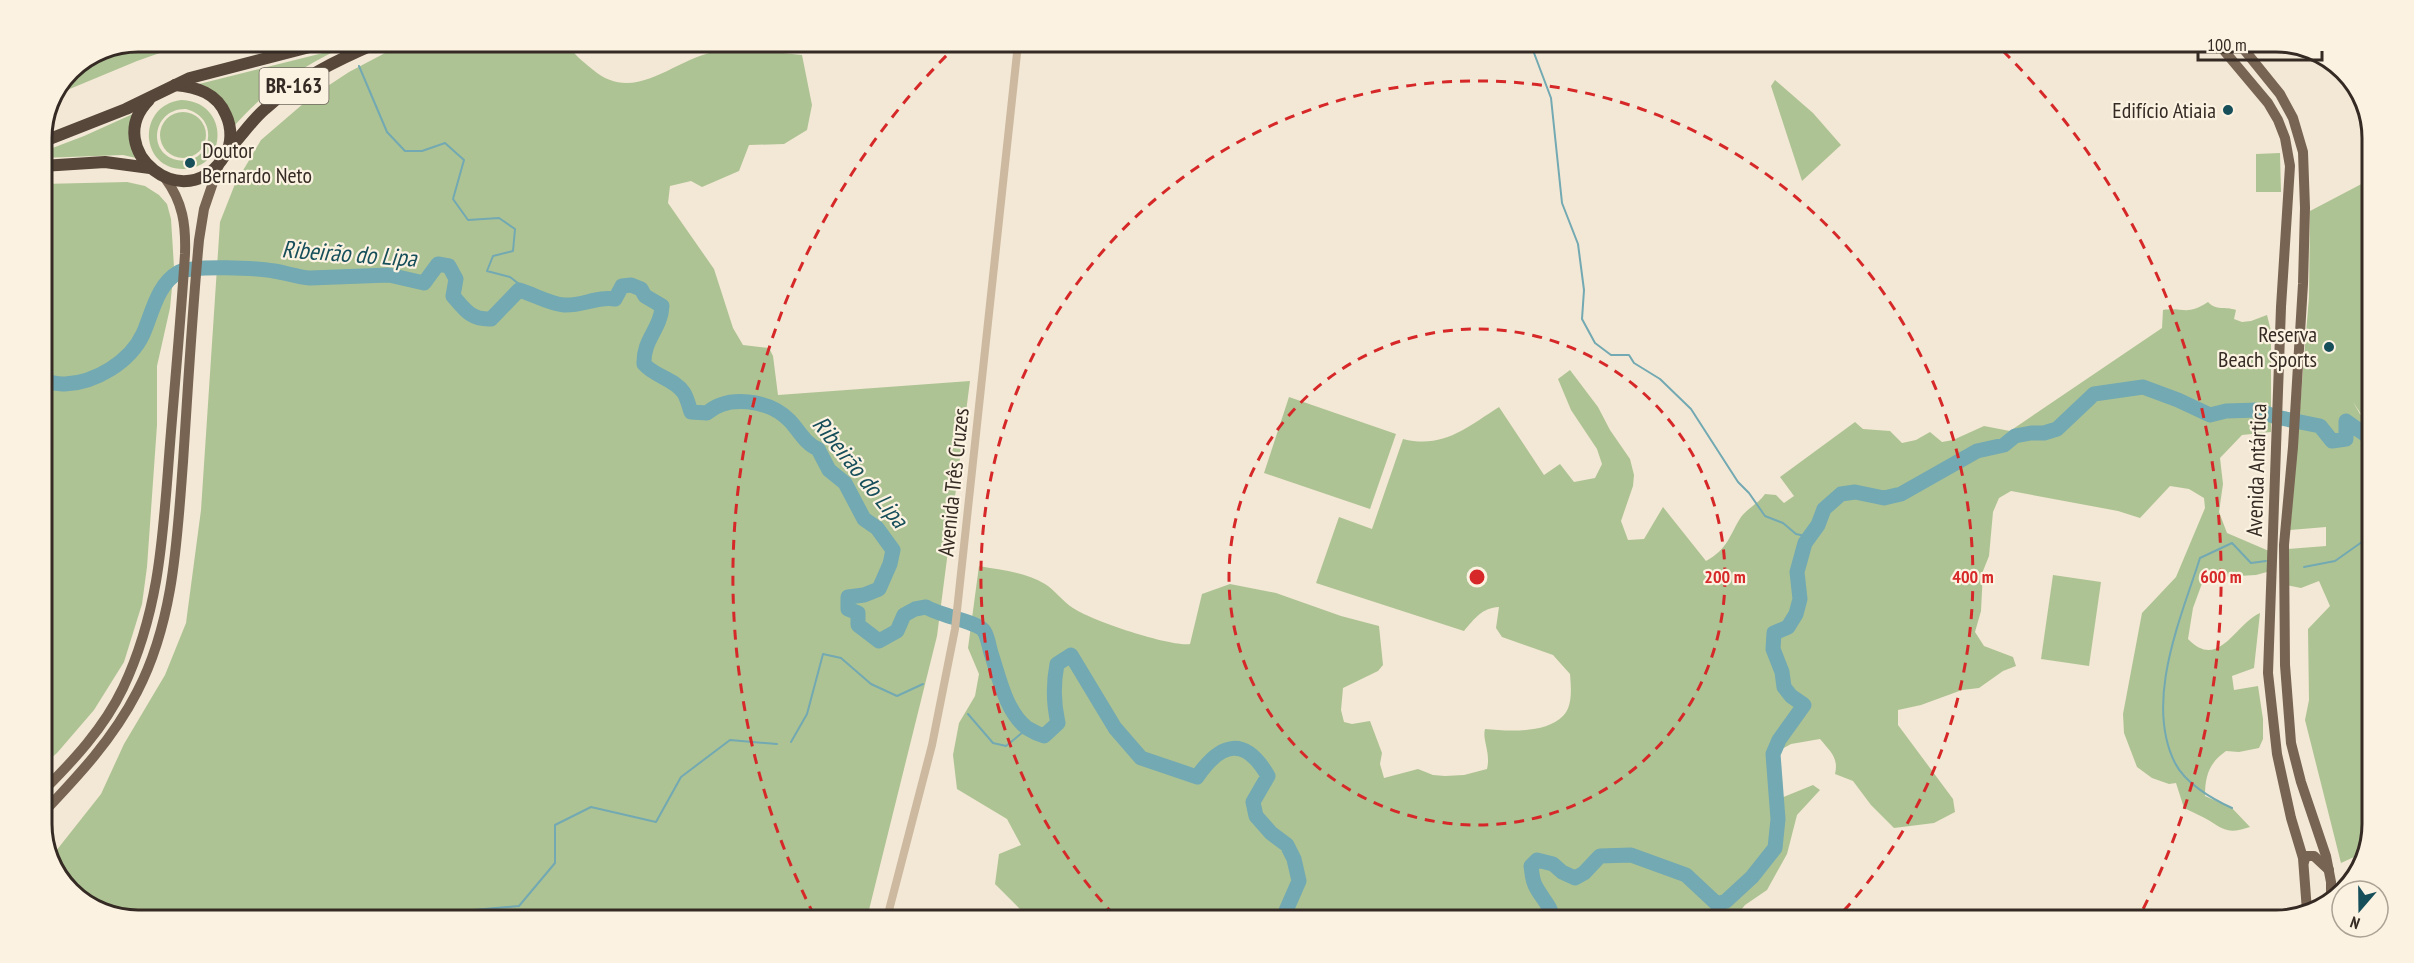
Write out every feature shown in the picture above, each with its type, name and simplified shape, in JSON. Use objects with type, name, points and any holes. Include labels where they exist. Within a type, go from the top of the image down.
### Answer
[{"type":"highway","name":"BR-163","points":[[52,138],[205,73],[289,52]]},
{"type":"highway","name":"BR-163","points":[[165,178],[194,180],[212,171],[263,110],[292,86],[328,65],[357,52]]},
{"type":"highway","points":[[173,85],[197,88],[216,100],[228,119],[230,129],[227,151]]},
{"type":"highway","points":[[156,94],[140,112],[135,129],[137,147],[150,168],[165,178]]},
{"type":"highway","points":[[52,165],[105,162],[150,168]]},
{"type":"main road","name":"Avenida Antártica","points":[[2225,52],[2268,102],[2285,138],[2290,166],[2286,210],[2268,673],[2277,754],[2304,862],[2308,904]]},
{"type":"main road","name":"Avenida Antártica","points":[[2246,52],[2280,94],[2293,118],[2303,152],[2305,208],[2296,400],[2284,545],[2288,707],[2291,743],[2329,870],[2330,886]]},
{"type":"main road","points":[[53,802],[88,765],[117,727],[138,691],[157,646],[166,612],[177,548],[197,254],[204,209],[219,165]]},
{"type":"main road","points":[[53,781],[77,756],[101,724],[122,690],[140,647],[151,612],[163,525],[185,254],[183,213],[178,198],[165,178]]},
{"type":"main road","points":[[2286,210],[2305,208]]},
{"type":"main road","points":[[2304,862],[2306,856],[2314,856],[2329,870]]},
{"type":"main road","points":[[2308,898],[2311,903]]},
{"type":"street","name":"Avenida Três Cruzes","points":[[889,910],[932,745],[958,609],[1017,52]]},
{"type":"green space","points":[[138,52],[163,52],[68,90],[91,67],[105,59]]},
{"type":"green space","points":[[334,52],[283,81],[235,125],[228,106],[199,84]]},
{"type":"green space","points":[[387,52],[574,52],[592,69],[608,79],[624,83],[656,76],[687,61],[716,52],[771,52],[802,55],[812,105],[807,130],[784,144],[749,145],[739,171],[702,187],[691,181],[670,186],[668,203],[714,269],[733,328],[743,345],[769,348],[773,356],[778,395],[970,381],[937,636],[869,910],[127,910],[100,902],[91,896],[70,877],[64,868],[57,850],[101,794],[124,744],[165,675],[186,623],[201,510],[220,222],[235,184],[261,140],[311,97],[349,72]]},
{"type":"green space","points":[[1775,80],[1813,113],[1841,145],[1802,181],[1771,86]]},
{"type":"green space","points":[[181,100],[197,103],[208,111],[215,122],[218,135],[216,147],[209,158],[198,166],[183,169],[169,166],[158,159],[152,149],[149,137],[151,124],[156,113],[166,105]],"holes":[[[186,109],[197,114],[205,122],[208,131],[208,140],[204,149],[198,156],[189,160],[177,160],[167,156],[158,141],[160,123],[175,111]]]},
{"type":"green space","points":[[183,112],[199,119],[206,135],[199,151],[183,158],[167,151],[160,135],[167,119]]},
{"type":"green space","points":[[135,113],[130,137],[136,158],[123,155],[52,158],[52,148]]},
{"type":"green space","points":[[2280,153],[2281,192],[2256,192],[2256,154]]},
{"type":"green space","points":[[127,182],[145,186],[159,195],[167,204],[171,219],[174,267],[170,308],[157,366],[157,425],[147,567],[142,604],[124,662],[94,710],[53,757],[52,184]]},
{"type":"green space","points":[[2361,184],[2361,414],[2353,402],[2361,415],[2362,825],[2355,857],[2341,863],[2305,720],[2309,700],[2308,629],[2330,606],[2319,581],[2301,588],[2286,585],[2288,549],[2326,546],[2326,527],[2290,530],[2309,297],[2310,211]]},
{"type":"green space","points":[[2208,302],[2217,307],[2236,310],[2234,319],[2242,322],[2267,315],[2271,331],[2271,432],[2242,435],[2220,458],[2223,484],[2219,512],[2227,533],[2269,551],[2267,572],[2256,575],[2204,578],[2193,608],[2188,639],[2199,648],[2209,650],[2218,648],[2260,613],[2254,668],[2232,676],[2234,690],[2258,686],[2263,719],[2263,739],[2259,748],[2239,752],[2226,751],[2220,756],[2209,771],[2205,789],[2205,796],[2232,808],[2250,827],[2233,831],[2225,829],[2184,808],[2176,783],[2169,784],[2152,778],[2137,767],[2124,733],[2123,714],[2142,613],[2176,577],[2205,508],[2204,498],[2189,489],[2170,486],[2140,518],[2118,511],[2011,491],[1999,498],[1993,512],[1989,556],[1983,571],[1981,611],[1975,632],[1984,646],[2013,657],[2016,666],[2003,671],[1979,688],[1962,690],[1921,705],[1898,710],[1898,725],[1953,799],[1955,812],[1934,823],[1894,828],[1871,805],[1853,781],[1835,774],[1835,759],[1820,739],[1791,744],[1773,754],[1776,800],[1813,785],[1820,790],[1797,815],[1787,854],[1767,890],[1741,910],[1021,910],[995,884],[999,854],[1021,845],[1007,819],[957,789],[953,755],[959,723],[975,696],[979,674],[968,648],[979,566],[1013,572],[1037,580],[1082,613],[1130,632],[1180,644],[1190,644],[1202,594],[1230,584],[1276,593],[1341,616],[1379,626],[1383,665],[1378,671],[1343,688],[1341,710],[1344,722],[1352,724],[1370,721],[1382,753],[1380,764],[1384,778],[1418,769],[1433,775],[1464,775],[1487,769],[1485,729],[1515,731],[1536,729],[1555,722],[1563,716],[1570,702],[1570,674],[1553,655],[1502,637],[1496,628],[1499,607],[1483,612],[1464,631],[1316,583],[1339,517],[1372,529],[1403,439],[1430,441],[1454,435],[1499,407],[1544,475],[1560,464],[1574,482],[1595,478],[1602,464],[1597,449],[1571,410],[1558,379],[1570,370],[1598,407],[1610,430],[1630,459],[1634,475],[1633,486],[1621,521],[1628,540],[1644,539],[1663,507],[1706,561],[1724,547],[1741,517],[1765,494],[1776,495],[1784,503],[1794,496],[1780,477],[1855,422],[1863,429],[1890,431],[1902,443],[1916,440],[1930,432],[1942,442],[1953,440],[1984,426],[2010,431],[2162,328],[2163,310],[2190,310]]},
{"type":"green space","points":[[1289,397],[1396,434],[1370,509],[1264,473]]},
{"type":"green space","points":[[2053,575],[2101,582],[2089,666],[2041,659]]},
{"type":"waterway","points":[[1534,52],[1551,98],[1562,203],[1578,244],[1584,290],[1582,319],[1595,343],[1611,355],[1629,355],[1634,363],[1660,379],[1691,409],[1738,482],[1765,516],[1783,523],[1796,534],[1810,537]]},
{"type":"waterway","points":[[359,66],[387,132],[405,151],[422,151],[445,143],[464,160],[453,199],[468,220],[499,218],[515,229],[513,251],[493,256],[487,271],[510,277],[532,294]]},
{"type":"waterway","name":"Ribeirão do Lipa","points":[[52,383],[76,383],[88,380],[121,362],[143,334],[165,284],[179,272],[187,270],[254,269],[310,278],[389,275],[424,283],[438,264],[449,266],[456,279],[453,296],[461,306],[473,316],[484,319],[491,319],[519,290],[564,305],[615,299],[622,286],[631,285],[641,289],[645,296],[662,306],[659,321],[646,348],[644,364],[680,388],[691,412],[707,413],[726,403],[748,402],[760,404],[781,413],[809,444],[818,449],[829,470],[845,483],[864,519],[877,528],[893,550],[890,564],[879,589],[864,595],[848,597],[848,609],[858,613],[858,625],[879,641],[897,631],[904,615],[915,609],[926,607],[980,628],[986,636],[1008,704],[1027,728],[1044,736],[1058,723],[1054,694],[1057,664],[1071,655],[1115,728],[1141,758],[1197,777],[1215,756],[1224,751],[1233,748],[1251,754],[1268,776],[1253,802],[1256,816],[1271,833],[1287,845],[1294,859],[1299,881],[1286,910]]},
{"type":"waterway","name":"Ribeirão do Lipa","points":[[1550,910],[1533,880],[1531,866],[1537,860],[1553,864],[1562,872],[1575,878],[1584,873],[1600,856],[1631,855],[1686,875],[1717,904],[1726,901],[1752,877],[1775,848],[1778,819],[1773,754],[1779,740],[1804,705],[1791,696],[1784,687],[1782,672],[1773,649],[1774,633],[1788,627],[1796,614],[1800,599],[1797,572],[1805,543],[1818,525],[1824,509],[1841,494],[1855,492],[1884,498],[1901,494],[1977,451],[2004,445],[2015,436],[2044,433],[2057,429],[2094,394],[2143,387],[2210,415],[2226,411],[2258,410],[2276,417],[2320,426],[2332,441],[2346,439],[2346,421],[2361,432]]},
{"type":"waterway","points":[[2304,567],[2335,561],[2362,542]]},
{"type":"waterway","points":[[2232,808],[2192,784],[2175,763],[2166,739],[2163,713],[2164,687],[2176,633],[2200,558],[2232,543],[2251,563],[2266,561]]},
{"type":"waterway","points":[[791,742],[807,714],[823,654],[841,658],[871,684],[897,696],[923,684]]},
{"type":"waterway","points":[[968,714],[993,743],[1006,746],[1028,728]]},
{"type":"waterway","points":[[473,910],[519,906],[555,863],[555,825],[591,807],[656,822],[681,777],[730,740],[777,744]]},
{"type":"place","name":"Edifício Atiaia","points":[[2228,110]]},
{"type":"place","name":"Doutor Bernardo Neto","points":[[190,163]]},
{"type":"place","name":"Reserva Beach Sports","points":[[2329,347]]}]
